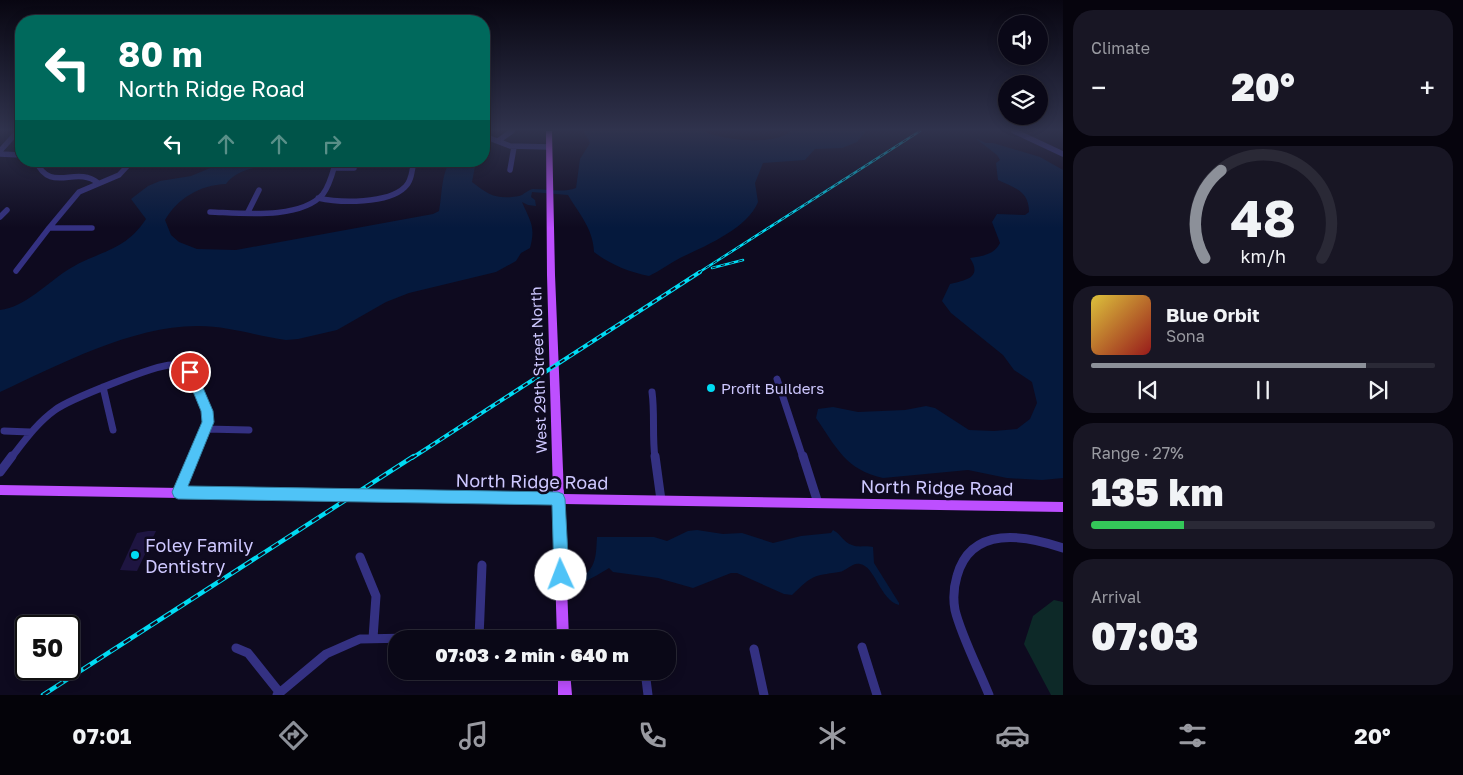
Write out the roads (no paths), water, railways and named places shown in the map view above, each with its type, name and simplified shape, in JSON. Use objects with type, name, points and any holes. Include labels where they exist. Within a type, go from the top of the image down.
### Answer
[{"type":"main road","name":"West 29th Street North","points":[[550,163],[563,630]]},
{"type":"main road","name":"North Ridge Road","points":[[0,490],[1063,507]]},
{"type":"main road","points":[[564,680],[565,695]]},
{"type":"street","points":[[510,170],[511,163]]},
{"type":"street","points":[[39,167],[42,173],[50,176],[84,177],[96,180],[98,183]]},
{"type":"street","points":[[16,272],[79,192],[119,175],[126,167]]},
{"type":"street","points":[[318,198],[335,202],[347,202],[398,192],[408,182],[412,167]]},
{"type":"street","points":[[210,212],[290,210],[318,198],[326,189],[334,168],[354,168]]},
{"type":"street","points":[[248,212],[259,190]]},
{"type":"street","points":[[0,217],[7,210]]},
{"type":"street","points":[[49,228],[92,228]]},
{"type":"street","points":[[0,472],[40,420],[57,408],[103,387],[152,368],[166,365],[180,366],[193,376],[207,411],[206,429],[178,492]]},
{"type":"street","points":[[778,379],[818,503]]},
{"type":"street","points":[[103,387],[113,430]]},
{"type":"street","points":[[652,392],[655,415],[654,440],[661,500]]},
{"type":"street","points":[[206,429],[249,430]]},
{"type":"street","points":[[4,432],[30,432]]},
{"type":"street","points":[[989,695],[955,609],[954,588],[956,570],[965,554],[989,538],[1026,537],[1063,548]]},
{"type":"street","points":[[360,557],[375,587],[377,600],[373,638]]},
{"type":"street","points":[[479,630],[482,565]]},
{"type":"street","points":[[236,648],[248,652],[279,694],[316,660],[336,647],[348,642],[388,638]]},
{"type":"street","points":[[862,647],[877,695]]},
{"type":"street","points":[[754,649],[764,695]]},
{"type":"street","points":[[646,680],[648,695]]},
{"type":"water","points":[[579,163],[763,163],[755,183],[758,202],[753,212],[745,220],[724,236],[649,276],[620,267],[594,252],[588,228],[568,195],[532,192],[531,197],[535,200],[536,206],[522,202],[530,219],[532,229],[530,248],[521,253],[516,261],[496,272],[409,293],[386,302],[337,330],[298,339],[286,340],[210,326],[174,327],[149,332],[97,348],[0,392],[0,310],[27,300],[77,264],[109,250],[128,239],[146,219],[131,199],[148,186],[160,181],[191,176],[213,167],[257,167],[239,173],[226,184],[207,187],[191,194],[176,205],[165,220],[171,235],[179,242],[197,249],[236,250],[433,214],[439,211],[445,171],[447,167],[475,167],[472,182],[488,193],[499,197],[519,196],[533,189],[560,191],[576,188]]},
{"type":"water","points":[[996,163],[1051,163],[1063,170],[1063,478],[1042,480],[1007,478],[968,470],[883,478],[870,474],[851,463],[836,448],[816,418],[818,409],[833,407],[858,412],[905,410],[926,406],[935,408],[969,430],[994,431],[1017,429],[1030,419],[1037,403],[1032,382],[1014,370],[1003,355],[951,313],[942,301],[950,284],[966,279],[973,274],[974,270],[970,258],[987,254],[1000,243],[992,222],[997,214],[1025,215],[1029,212],[1023,194],[998,180]]},
{"type":"water","points":[[697,530],[723,534],[742,533],[773,543],[801,536],[831,533],[833,530],[852,545],[873,547],[874,563],[899,605],[887,597],[870,571],[860,564],[852,565],[842,571],[823,574],[813,578],[792,595],[784,594],[737,573],[731,573],[693,588],[658,578],[613,572],[609,568],[584,582],[583,573],[586,574],[590,570],[594,562],[597,537],[654,537],[667,541],[688,531]]},
{"type":"railway","points":[[698,273],[869,163]]},
{"type":"railway","points":[[712,268],[743,260]]},
{"type":"railway","points":[[412,458],[700,272]]},
{"type":"railway","points":[[43,695],[414,456]]},
{"type":"place","name":"Profit Builders","points":[[711,388]]},
{"type":"place","name":"Foley Family Dentistry","points":[[135,555]]}]
